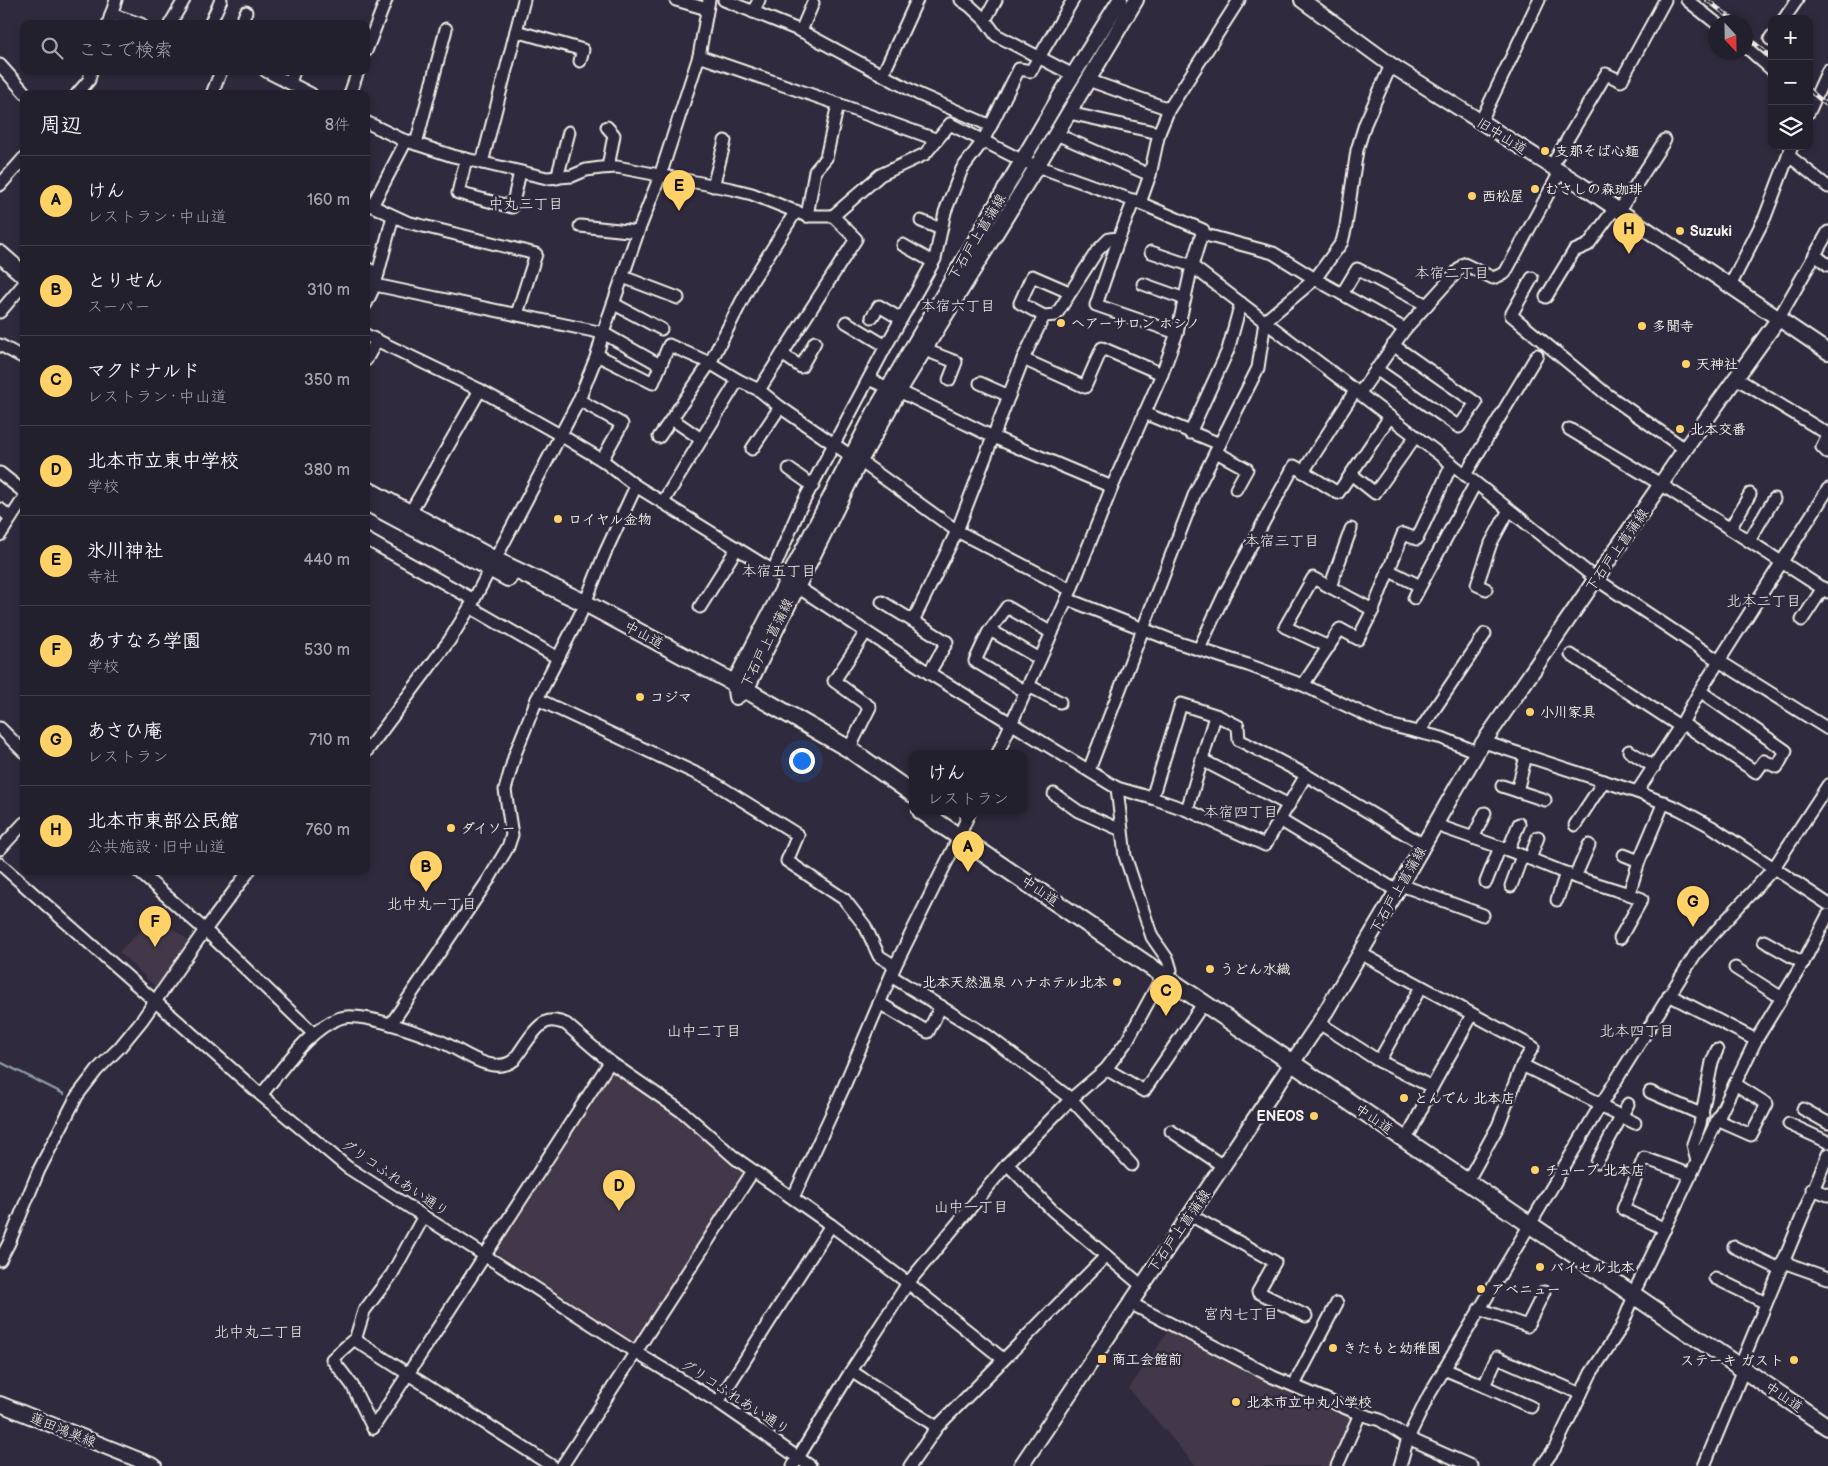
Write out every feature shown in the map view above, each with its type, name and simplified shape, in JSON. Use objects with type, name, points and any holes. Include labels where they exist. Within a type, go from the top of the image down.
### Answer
[{"type":"highway","points":[[0,254],[20,279]]},
{"type":"highway","points":[[0,268],[20,281]]},
{"type":"highway","name":"中山道","points":[[370,491],[410,513],[492,565]]},
{"type":"highway","name":"中山道","points":[[370,504],[583,608],[739,690],[849,749],[909,791]]},
{"type":"highway","name":"中山道","points":[[739,690],[909,802]]},
{"type":"highway","name":"中山道","points":[[929,815],[961,832],[1636,1291],[1744,1363],[1828,1415]]},
{"type":"highway","name":"中山道","points":[[942,815],[961,832]]},
{"type":"highway","name":"中山道","points":[[1167,973],[1203,1004],[1411,1131],[1472,1173],[1533,1220]]},
{"type":"highway","name":"中山道","points":[[1744,1363],[1828,1427]]},
{"type":"main road","name":"下石戸上菖蒲線","points":[[739,690],[856,459],[894,390],[1023,161],[1073,75],[1120,0]]},
{"type":"main road","name":"下石戸上菖蒲線","points":[[894,390],[925,350],[1038,166],[1136,0]]},
{"type":"main road","name":"旧中山道","points":[[1302,0],[1391,65],[1480,123],[1556,169],[1828,352]]},
{"type":"main road","name":"下石戸上菖蒲線","points":[[1021,1466],[1319,1022],[1480,747],[1685,449],[1779,318]]},
{"type":"main road","name":"蓮田鴻巣線","points":[[0,1404],[154,1466]]},
{"type":"street","points":[[110,19],[116,0]]},
{"type":"street","points":[[172,20],[184,0]]},
{"type":"street","points":[[212,20],[221,0]]},
{"type":"street","points":[[370,41],[386,0]]},
{"type":"street","points":[[482,163],[524,0]]},
{"type":"street","points":[[370,747],[449,641],[472,603],[562,436],[598,355],[603,333],[638,232],[660,176],[699,56],[708,5],[676,0]]},
{"type":"street","points":[[724,0],[801,31],[918,94],[990,126]]},
{"type":"street","points":[[754,12],[758,0]]},
{"type":"street","points":[[883,74],[916,0]]},
{"type":"street","points":[[962,0],[985,20],[996,35],[1073,75]]},
{"type":"street","points":[[985,20],[996,0]]},
{"type":"street","points":[[773,571],[799,510],[933,262],[945,212],[962,169],[983,141],[1019,69],[1031,71],[1073,0]]},
{"type":"street","points":[[1177,333],[1096,305],[1119,238],[1150,175],[1159,133],[1169,109],[1239,0]]},
{"type":"street","points":[[1480,123],[1539,0]]},
{"type":"street","points":[[1304,472],[1357,392],[1405,329],[1464,264],[1493,278],[1505,273],[1556,169],[1606,74],[1621,81],[1665,0]]},
{"type":"street","points":[[1686,0],[1708,17]]},
{"type":"street","points":[[1787,15],[1797,0]]},
{"type":"street","points":[[801,31],[813,3]]},
{"type":"street","points":[[243,20],[246,12]]},
{"type":"street","points":[[370,204],[411,142],[446,29]]},
{"type":"street","points":[[516,31],[583,50],[580,61]]},
{"type":"street","points":[[1753,53],[1768,66]]},
{"type":"street","points":[[699,56],[936,140]]},
{"type":"street","points":[[0,65],[22,90]]},
{"type":"street","points":[[1089,770],[1195,493],[1258,368],[1265,322],[1314,279],[1342,242],[1357,150],[1365,124],[1391,65]]},
{"type":"street","points":[[1811,105],[1828,70]]},
{"type":"street","points":[[80,90],[90,75]]},
{"type":"street","points":[[214,90],[219,75]]},
{"type":"street","points":[[274,75],[304,90]]},
{"type":"street","points":[[290,83],[293,75]]},
{"type":"street","points":[[351,90],[357,75]]},
{"type":"street","points":[[1088,80],[1169,109]]},
{"type":"street","points":[[659,437],[710,363],[752,282],[801,213],[815,170],[826,158],[838,104]]},
{"type":"street","points":[[1069,113],[1159,133]]},
{"type":"street","points":[[370,124],[411,142],[466,159],[547,178],[572,176],[586,170],[608,167],[633,170],[752,194],[801,213],[833,216],[856,239],[759,390]]},
{"type":"street","points":[[833,216],[880,175],[925,154],[950,124],[1023,161],[1137,201],[1203,230],[1192,266],[1177,333],[1162,374],[1112,487],[1069,595],[1000,750]]},
{"type":"street","points":[[607,126],[614,135],[608,167]]},
{"type":"street","points":[[557,178],[569,132]]},
{"type":"street","points":[[1056,134],[1150,175]]},
{"type":"street","points":[[1546,297],[1574,251],[1588,245],[1617,210],[1665,140]]},
{"type":"street","points":[[713,186],[725,141]]},
{"type":"street","points":[[1730,286],[1764,217],[1790,151],[1828,187]]},
{"type":"street","points":[[466,159],[458,193],[512,207],[520,172]]},
{"type":"street","points":[[0,184],[20,162]]},
{"type":"street","points":[[370,205],[407,222],[536,254],[517,314]]},
{"type":"street","points":[[370,295],[377,280],[393,216]]},
{"type":"street","points":[[921,221],[942,229]]},
{"type":"street","points":[[580,226],[638,232]]},
{"type":"street","points":[[1779,318],[1828,232]]},
{"type":"street","points":[[1202,234],[1273,253],[1314,279],[1405,329]]},
{"type":"street","points":[[1069,292],[1032,276],[1020,303],[1044,316],[1056,315],[1097,251],[1109,239],[1119,238]]},
{"type":"street","points":[[903,245],[933,262]]},
{"type":"street","points":[[1151,252],[1192,266],[1389,418],[1452,464],[1596,579],[1719,661],[1828,729]]},
{"type":"street","points":[[1815,255],[1828,265]]},
{"type":"street","points":[[1342,294],[1357,269],[1426,305]]},
{"type":"street","points":[[370,272],[377,280],[603,333],[660,365]]},
{"type":"street","points":[[623,277],[678,298]]},
{"type":"street","points":[[1532,278],[1511,315],[1605,392],[1685,449]]},
{"type":"street","points":[[1144,284],[1185,299]]},
{"type":"street","points":[[0,312],[20,287]]},
{"type":"street","points":[[1190,433],[1228,350],[1241,303]]},
{"type":"street","points":[[614,304],[661,329]]},
{"type":"street","points":[[872,317],[879,306],[901,319]]},
{"type":"street","points":[[913,621],[957,531],[1023,359],[1044,316]]},
{"type":"street","points":[[846,322],[886,346]]},
{"type":"street","points":[[370,336],[480,390],[602,460],[636,486],[792,583],[929,673],[1117,788],[1187,810],[1264,845],[1306,775]]},
{"type":"street","points":[[370,353],[377,340]]},
{"type":"street","points":[[782,354],[801,367],[815,342]]},
{"type":"street","points":[[0,345],[20,356]]},
{"type":"street","points":[[598,355],[653,383],[669,345],[710,363],[759,390],[780,407],[957,531],[1069,595],[1144,630],[1302,685],[1385,724],[1526,756],[1664,802],[1712,827],[1828,904]]},
{"type":"street","points":[[1376,368],[1459,427],[1476,403],[1393,345]]},
{"type":"street","points":[[1023,359],[1085,387],[1102,348],[1162,374]]},
{"type":"street","points":[[925,350],[956,362],[948,380]]},
{"type":"street","points":[[1464,475],[1537,355]]},
{"type":"street","points":[[1736,378],[1828,434],[1822,447],[1828,453]]},
{"type":"street","points":[[869,379],[993,437],[1112,487]]},
{"type":"street","points":[[663,502],[738,380]]},
{"type":"street","points":[[980,383],[1009,396]]},
{"type":"street","points":[[410,513],[480,390]]},
{"type":"street","points":[[579,400],[622,424],[602,460]]},
{"type":"street","points":[[752,449],[780,407]]},
{"type":"street","points":[[1144,413],[1190,433],[1218,448],[1246,470],[1236,490]]},
{"type":"street","points":[[1199,649],[1224,596],[1294,466],[1338,493],[1389,418]]},
{"type":"street","points":[[672,419],[701,439]]},
{"type":"street","points":[[1569,428],[1826,589],[1802,620]]},
{"type":"street","points":[[1351,474],[1375,493],[1415,437]]},
{"type":"street","points":[[1302,685],[1340,629],[1358,639],[1373,610],[1403,534],[1416,539],[1452,464]]},
{"type":"street","points":[[788,468],[813,486]]},
{"type":"street","points":[[0,473],[20,489]]},
{"type":"street","points":[[1414,598],[1476,484]]},
{"type":"street","points":[[391,1024],[494,873],[508,847],[512,835],[505,790],[515,754],[537,699],[583,608],[636,486]]},
{"type":"street","points":[[1637,792],[1682,725],[1700,691],[1827,493]]},
{"type":"street","points":[[1730,529],[1750,494]]},
{"type":"street","points":[[1749,541],[1774,499]]},
{"type":"street","points":[[0,535],[20,504]]},
{"type":"street","points":[[0,509],[11,518]]},
{"type":"street","points":[[1486,589],[1477,585],[1491,543],[1509,510]]},
{"type":"street","points":[[1330,587],[1352,528]]},
{"type":"street","points":[[370,541],[558,658]]},
{"type":"street","points":[[700,608],[737,548]]},
{"type":"street","points":[[1388,570],[1420,586]]},
{"type":"street","points":[[1329,647],[1286,627],[1313,578],[1373,610]]},
{"type":"street","points":[[882,602],[947,642],[929,673]]},
{"type":"street","points":[[1052,633],[1007,607],[990,630],[975,661],[1027,689],[1060,702]]},
{"type":"street","points":[[990,630],[1040,659]]},
{"type":"street","points":[[849,749],[870,707],[834,681],[866,632]]},
{"type":"street","points":[[1419,732],[1485,634]]},
{"type":"street","points":[[1571,655],[1756,772],[1764,761],[1777,767],[1786,751],[1700,691]]},
{"type":"street","points":[[537,699],[708,779],[798,836],[787,861],[844,899],[865,926],[879,956],[893,971],[941,1006],[988,1036],[1071,1099],[1132,1165]]},
{"type":"street","points":[[1152,798],[1180,704],[1238,726],[1239,740],[1306,775],[1424,845]]},
{"type":"street","points":[[1187,810],[1215,716]]},
{"type":"street","points":[[0,728],[20,748]]},
{"type":"street","points":[[1629,752],[1654,767]]},
{"type":"street","points":[[1517,791],[1526,756]]},
{"type":"street","points":[[1202,760],[1289,805]]},
{"type":"street","points":[[1575,825],[1604,781]]},
{"type":"street","points":[[1400,1466],[1408,1438],[1429,1395],[1600,1105],[1669,994],[1696,953],[1773,869],[1828,785]]},
{"type":"street","points":[[1502,786],[1545,800]]},
{"type":"street","points":[[796,1462],[851,1371],[908,1283],[1007,1164],[1071,1099],[1106,1069],[1126,1041],[1167,973],[1168,960],[1152,937],[1126,856],[1117,788]]},
{"type":"street","points":[[1054,794],[1078,811],[1122,830]]},
{"type":"street","points":[[1629,894],[1639,862],[1664,802]]},
{"type":"street","points":[[1473,838],[1485,813]]},
{"type":"street","points":[[793,1198],[842,1091],[893,971],[968,815]]},
{"type":"street","points":[[1280,820],[1399,888],[1484,915]]},
{"type":"street","points":[[1486,882],[1519,824]]},
{"type":"street","points":[[1436,825],[1642,899],[1620,938]]},
{"type":"street","points":[[0,849],[20,827]]},
{"type":"street","points":[[1511,886],[1538,837]]},
{"type":"street","points":[[1557,900],[1589,845]]},
{"type":"street","points":[[1624,855],[1639,862]]},
{"type":"street","name":"グリコふれあい通り","points":[[0,864],[261,1094],[347,1167],[635,1352],[718,1402],[796,1462],[810,1466]]},
{"type":"street","points":[[143,875],[205,930],[313,1033]]},
{"type":"street","points":[[0,1260],[9,1244],[39,1170],[77,1096],[97,1070],[120,1047],[246,875]]},
{"type":"street","points":[[1542,1466],[1555,1448],[1591,1373],[1621,1328],[1665,1229],[1756,1040],[1803,963],[1828,915]]},
{"type":"street","points":[[1764,941],[1803,963]]},
{"type":"street","points":[[1360,953],[1533,1047],[1522,1065],[1498,1126],[1472,1173]]},
{"type":"street","points":[[1735,968],[1782,998]]},
{"type":"street","points":[[1379,1061],[1421,987]]},
{"type":"street","points":[[1669,994],[1756,1040]]},
{"type":"street","points":[[879,1003],[928,1032],[941,1006]]},
{"type":"street","points":[[1106,1069],[1144,1091],[1203,1004]]},
{"type":"street","points":[[1411,1131],[1432,1087],[1472,1015]]},
{"type":"street","points":[[261,1094],[313,1033],[340,1018],[353,1016],[391,1024],[441,1041],[478,1061],[498,1065],[510,1064],[536,1030],[546,1021],[557,1021],[566,1024],[610,1062],[686,1109],[721,1147],[831,1225],[908,1283],[1003,1359]]},
{"type":"street","points":[[1319,1022],[1379,1061],[1432,1087]]},
{"type":"street","points":[[1697,1162],[1693,1144],[1708,1092],[1712,1062],[1717,1050]]},
{"type":"street","points":[[424,1216],[392,1274],[364,1311],[355,1340],[332,1359],[352,1385],[373,1428],[610,1062]]},
{"type":"street","points":[[1522,1065],[1635,1122]]},
{"type":"street","points":[[1717,1120],[1751,1136],[1767,1104],[1735,1084]]},
{"type":"street","points":[[1650,1092],[1702,1115]]},
{"type":"street","points":[[1708,1092],[1724,1105]]},
{"type":"street","points":[[1597,1162],[1628,1104]]},
{"type":"street","points":[[1803,1109],[1828,1122]]},
{"type":"street","points":[[1789,1124],[1828,1142]]},
{"type":"street","points":[[1171,1130],[1224,1166]]},
{"type":"street","points":[[1704,1466],[1781,1265],[1828,1154]]},
{"type":"street","points":[[1665,1229],[1623,1209],[1644,1158],[1691,1175]]},
{"type":"street","points":[[1007,1164],[1052,1210],[1142,1285]]},
{"type":"street","points":[[562,1466],[753,1170]]},
{"type":"street","points":[[1812,1189],[1828,1195]]},
{"type":"street","points":[[1190,1215],[1275,1262],[1258,1292],[1306,1316]]},
{"type":"street","points":[[718,1402],[831,1225]]},
{"type":"street","points":[[1734,1246],[1781,1265],[1828,1278]]},
{"type":"street","points":[[910,1466],[937,1427],[1106,1256]]},
{"type":"street","points":[[1715,1278],[1766,1304]]},
{"type":"street","points":[[1479,1308],[1527,1326],[1544,1292]]},
{"type":"street","points":[[1130,1303],[1273,1377],[1360,1414],[1380,1420],[1408,1438],[1471,1466]]},
{"type":"street","points":[[1294,1386],[1336,1303]]},
{"type":"street","points":[[355,1340],[552,1466]]},
{"type":"street","points":[[1484,1386],[1497,1356],[1581,1394]]},
{"type":"street","points":[[1444,1369],[1531,1407]]},
{"type":"street","points":[[851,1371],[937,1427]]},
{"type":"street","points":[[1337,1466],[1360,1414]]},
{"type":"shaded area","points":[[155,916],[191,942],[156,987],[119,952]]},
{"type":"shaded area","points":[[614,1070],[679,1115],[743,1172],[637,1340],[631,1340],[498,1254],[495,1250],[608,1073]]},
{"type":"shaded area","name":"北本市立中丸小学校","points":[[1169,1330],[1360,1414],[1337,1466],[1196,1466],[1129,1389]]},
{"type":"waterway","points":[[0,1062],[64,1094]]},
{"type":"railway","points":[[1707,0],[1727,15]]},
{"type":"railway","points":[[1753,42],[1768,55]]},
{"type":"railway","points":[[1813,93],[1828,106]]},
{"type":"place","name":"支那そば心麺","points":[[1545,151]]},
{"type":"place","name":"むさしの森珈琲","points":[[1535,189]]},
{"type":"place","name":"西松屋","points":[[1472,196]]},
{"type":"place","name":"氷川神社","points":[[679,211]]},
{"type":"place","name":"Suzuki","points":[[1680,231]]},
{"type":"place","name":"北本市東部公民館","points":[[1629,254]]},
{"type":"place","name":"ヘアーサロン ホシノ","points":[[1061,323]]},
{"type":"place","name":"多聞寺","points":[[1642,326]]},
{"type":"place","name":"天神社","points":[[1686,364]]},
{"type":"place","name":"北本交番","points":[[1680,429]]},
{"type":"place","name":"ロイヤル金物","points":[[558,519]]},
{"type":"place","name":"コジマ","points":[[640,697]]},
{"type":"place","name":"小川家具","points":[[1530,712]]},
{"type":"place","name":"ダイソー","points":[[451,828]]},
{"type":"place","name":"けん","points":[[968,872]]},
{"type":"place","name":"とりせん","points":[[426,892]]},
{"type":"place","name":"あさひ庵","points":[[1693,927]]},
{"type":"place","name":"あすなろ学園","points":[[155,947]]},
{"type":"place","name":"うどん水織","points":[[1210,969]]},
{"type":"place","name":"北本天然温泉 ハナホテル北本","points":[[1117,982]]},
{"type":"place","name":"マクドナルド","points":[[1166,1016]]},
{"type":"place","name":"とんでん 北本店","points":[[1404,1098]]},
{"type":"place","name":"ENEOS","points":[[1314,1116]]},
{"type":"place","name":"チューブ 北本店","points":[[1535,1170]]},
{"type":"place","name":"北本市立東中学校","points":[[619,1211]]},
{"type":"place","name":"バイセル北本","points":[[1540,1267]]},
{"type":"place","name":"アベニュー","points":[[1481,1289]]},
{"type":"place","name":"きたもと幼稚園","points":[[1333,1348]]},
{"type":"place","name":"商工会館前","points":[[1102,1359]]},
{"type":"place","name":"ステーキ ガスト","points":[[1794,1360]]},
{"type":"place","name":"北本市立中丸小学校","points":[[1236,1402]]},
{"type":"district","name":"中丸三丁目","points":[[526,204]]},
{"type":"district","name":"本宿二丁目","points":[[1452,273]]},
{"type":"district","name":"本宿六丁目","points":[[958,306]]},
{"type":"district","name":"本宿三丁目","points":[[1282,541]]},
{"type":"district","name":"本宿五丁目","points":[[779,571]]},
{"type":"district","name":"北本二丁目","points":[[1764,601]]},
{"type":"district","name":"本宿四丁目","points":[[1241,812]]},
{"type":"district","name":"北中丸一丁目","points":[[432,904]]},
{"type":"district","name":"山中二丁目","points":[[704,1031]]},
{"type":"district","name":"北本四丁目","points":[[1637,1031]]},
{"type":"district","name":"山中一丁目","points":[[971,1207]]},
{"type":"district","name":"宮内七丁目","points":[[1241,1314]]},
{"type":"district","name":"北中丸二丁目","points":[[259,1332]]}]
